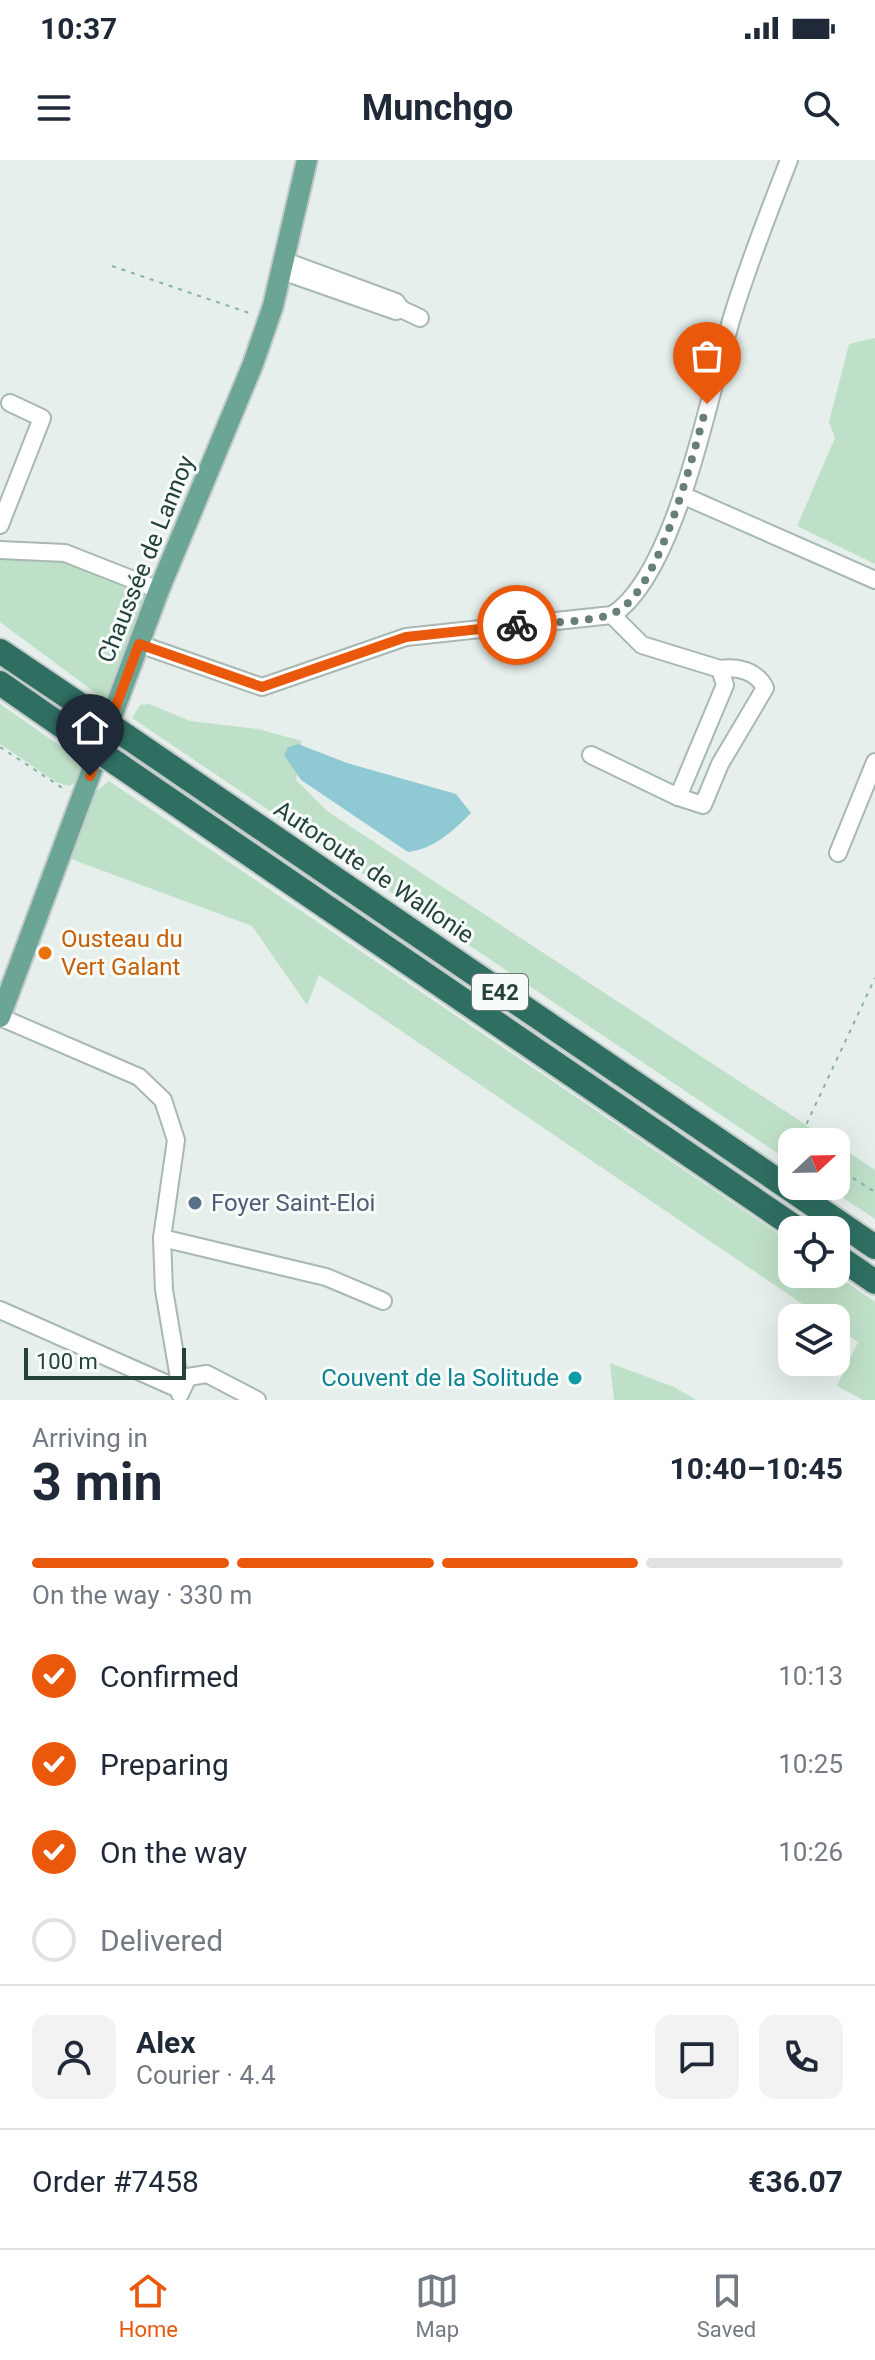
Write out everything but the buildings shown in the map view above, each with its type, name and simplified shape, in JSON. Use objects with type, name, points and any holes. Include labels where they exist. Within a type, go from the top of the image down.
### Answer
[{"type":"highway","name":"Autoroute de Wallonie","points":[[0,651],[875,1247]]},
{"type":"highway","name":"E42","points":[[0,683],[779,1216]]},
{"type":"highway","points":[[850,1265],[875,1282]]},
{"type":"main road","name":"Chaussée de Lannoy","points":[[0,1017],[159,590],[242,391],[268,320],[307,160]]},
{"type":"street","points":[[139,644],[262,687],[406,637],[612,615],[638,591],[682,495],[733,314],[789,160]]},
{"type":"street","points":[[283,266],[420,318]]},
{"type":"street","points":[[0,525],[42,418],[10,403]]},
{"type":"street","points":[[682,495],[875,580]]},
{"type":"street","points":[[0,550],[65,553],[159,590]]},
{"type":"street","points":[[591,755],[678,797],[703,805],[720,764],[765,688],[763,682],[743,669],[720,669],[642,645],[612,615]]},
{"type":"street","points":[[678,797],[725,685],[720,669]]},
{"type":"street","points":[[838,853],[875,762]]},
{"type":"street","points":[[0,1017],[139,1077],[163,1100],[176,1140],[162,1238],[164,1290],[180,1395]]},
{"type":"street","points":[[162,1238],[326,1277],[383,1301]]},
{"type":"street","points":[[0,1310],[180,1395]]},
{"type":"street","points":[[180,1395],[188,1377],[207,1374],[257,1400]]},
{"type":"path","points":[[112,266],[268,320]]},
{"type":"path","points":[[0,747],[81,801]]},
{"type":"path","points":[[805,1128],[875,978]]},
{"type":"path","points":[[850,1176],[875,1192]]},
{"type":"green space","points":[[875,338],[875,564],[797,526],[835,438],[829,422],[849,344]]},
{"type":"green space","points":[[0,554],[58,559],[96,567],[132,583],[147,594],[108,702],[0,622]]},
{"type":"green space","points":[[0,704],[86,764],[81,780],[69,786],[56,782],[0,744]]},
{"type":"green space","points":[[149,704],[190,721],[258,729],[302,741],[296,780],[327,811],[811,1128],[778,1128],[778,1154],[132,718],[140,705]]},
{"type":"green space","points":[[109,781],[778,1234],[778,1287],[319,975],[307,1005],[252,926],[71,859],[94,793]]},
{"type":"green space","points":[[850,1153],[875,1170],[875,1219],[847,1200],[850,1200]]},
{"type":"green space","points":[[850,1284],[875,1302],[875,1400],[863,1400],[837,1386],[842,1376],[850,1376],[850,1359],[858,1342],[850,1337],[850,1304],[802,1304],[779,1288],[850,1288]]},
{"type":"green space","points":[[610,1363],[674,1387],[696,1400],[614,1400]]},
{"type":"water","points":[[298,744],[347,763],[456,794],[471,813],[435,843],[408,852],[301,780],[284,755],[288,747]]},
{"type":"way so far","points":[[517,625],[612,615],[631,601],[676,512],[707,404]]},
{"type":"place","name":"Ousteau du Vert Galant","points":[[45,953]]},
{"type":"place","name":"Foyer Saint-Eloi","points":[[195,1203]]},
{"type":"place","name":"Couvent de la Solitude","points":[[575,1378]]},
{"type":"route","points":[[90,776],[139,644],[249,685],[266,687],[406,637],[517,625]]}]
